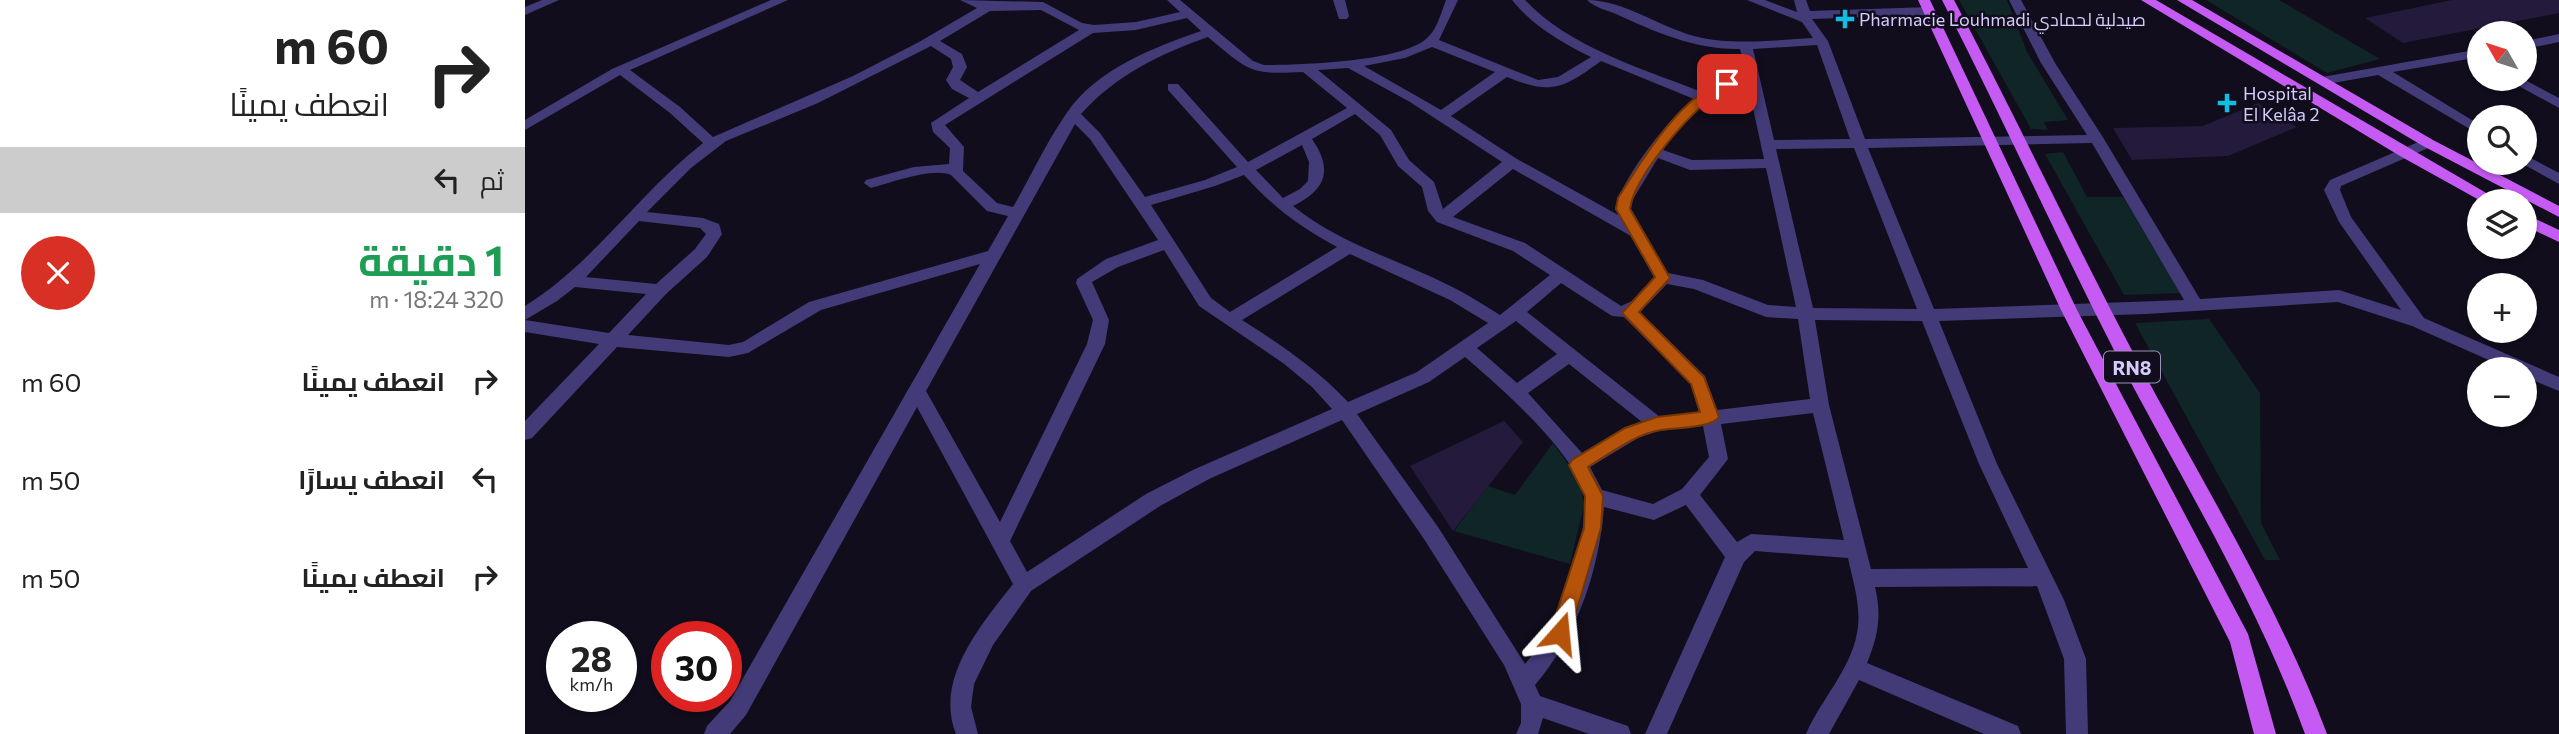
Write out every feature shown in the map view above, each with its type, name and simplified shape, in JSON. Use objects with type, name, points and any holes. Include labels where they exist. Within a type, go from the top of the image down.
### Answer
[{"type":"main road","name":"RN8","points":[[1948,0],[2103,309],[2262,608],[2299,683],[2316,734]]},
{"type":"main road","points":[[2147,0],[2470,189]]},
{"type":"main road","points":[[2183,0],[2428,143],[2559,212]]},
{"type":"main road","name":"RN8","points":[[1927,5],[2069,310],[2240,641],[2265,734]]},
{"type":"main road","points":[[2005,172],[2033,170]]},
{"type":"main road","points":[[2537,225],[2559,237]]},
{"type":"street","points":[[525,11],[553,0]]},
{"type":"street","points":[[525,126],[554,105],[621,70],[782,0]]},
{"type":"street","points":[[966,0],[990,4],[1043,6],[1078,26],[1090,29],[1136,26],[1189,14]]},
{"type":"street","points":[[1173,0],[1255,67],[1306,67],[1349,63],[1418,50],[1431,42],[1452,0]]},
{"type":"street","points":[[1339,0],[1343,16]]},
{"type":"street","points":[[1518,0],[1533,18],[1602,55],[1704,98]]},
{"type":"street","points":[[1593,0],[1656,27],[1717,46],[1822,41]]},
{"type":"street","points":[[1753,0],[1804,11],[1927,5]]},
{"type":"street","points":[[2015,0],[2048,63],[2097,138],[2195,304]]},
{"type":"street","points":[[525,314],[570,281],[615,241],[687,164],[712,144],[814,100],[931,41],[990,4]]},
{"type":"street","points":[[1804,11],[1822,41],[1859,143],[1988,464],[2054,600],[2075,659],[2077,734]]},
{"type":"street","points":[[956,172],[957,147],[938,129],[938,123],[1090,29]]},
{"type":"street","points":[[715,734],[738,708],[849,513],[874,462],[918,391],[1073,114],[1117,72],[1145,57],[1210,32]]},
{"type":"street","points":[[2537,43],[2559,38]]},
{"type":"street","points":[[931,41],[957,57],[960,67],[953,80],[957,86],[977,97]]},
{"type":"street","points":[[1431,42],[1536,84],[1549,86],[1564,81],[1602,55]]},
{"type":"street","points":[[1746,45],[1806,314],[1820,405],[1869,607],[1868,634],[1824,732]]},
{"type":"street","points":[[2322,82],[2467,58]]},
{"type":"street","points":[[1349,63],[1441,116],[1512,162],[1637,233]]},
{"type":"street","points":[[1306,67],[1386,133],[1403,163],[1429,185],[1436,211],[1442,219],[1519,247],[1618,312],[1630,313],[1699,381],[1719,459],[1689,495],[1654,512],[1594,496]]},
{"type":"street","points":[[621,70],[675,110],[712,144]]},
{"type":"street","points":[[2381,71],[2467,123]]},
{"type":"street","points":[[1441,116],[1505,72]]},
{"type":"street","points":[[1753,75],[1739,77],[1704,98],[1654,151],[1625,198],[1623,209],[1663,278],[1697,284],[1766,311],[1806,314],[1928,315],[2339,296],[2418,322],[2498,357]]},
{"type":"street","points":[[1173,87],[1246,168],[1282,205],[1300,219],[1349,247],[1456,296],[1500,323]]},
{"type":"street","points":[[2535,91],[2559,104]]},
{"type":"street","points":[[1142,203],[1210,183],[1246,168],[1305,139],[1356,108]]},
{"type":"street","points":[[1073,114],[1095,136],[1142,203],[1205,302],[1289,358],[1318,382],[1345,411],[1439,544],[1500,637],[1524,681],[1532,704],[1532,723],[1527,734]]},
{"type":"street","points":[[1768,145],[2097,138]]},
{"type":"street","points":[[1282,205],[1307,191],[1315,179],[1316,158],[1305,139]]},
{"type":"street","points":[[2418,322],[2344,218],[2332,190],[2335,183],[2428,143]]},
{"type":"street","points":[[1654,151],[1690,165],[1772,163]]},
{"type":"street","points":[[1442,219],[1512,162]]},
{"type":"street","points":[[2537,166],[2559,179]]},
{"type":"street","points":[[871,183],[936,168],[947,168],[956,172],[992,207],[1019,213]]},
{"type":"street","points":[[525,433],[660,290],[701,253],[714,231],[710,225],[703,223],[636,216]]},
{"type":"street","points":[[1000,542],[1095,344],[1101,320],[1084,283],[1085,279],[1112,263],[1167,243]]},
{"type":"street","points":[[1229,320],[1349,247]]},
{"type":"street","points":[[525,326],[614,340],[706,351],[729,351],[748,347],[815,306],[995,254]]},
{"type":"street","points":[[967,734],[960,716],[960,696],[967,676],[996,621],[1024,585],[1153,500],[1202,474],[1423,377],[1516,312],[1560,275]]},
{"type":"street","points":[[1630,313],[1663,278]]},
{"type":"street","points":[[570,281],[660,290]]},
{"type":"street","points":[[1516,312],[1657,424]]},
{"type":"street","points":[[1467,348],[1517,393],[1549,427],[1578,465],[1594,496],[1593,528],[1560,633],[1524,681]]},
{"type":"street","points":[[1517,393],[1570,354]]},
{"type":"street","points":[[2537,374],[2559,384]]},
{"type":"street","points":[[918,391],[1024,585]]},
{"type":"street","points":[[1578,465],[1631,433],[1657,424],[1820,405]]},
{"type":"street","points":[[1689,495],[1736,556]]},
{"type":"street","points":[[1656,734],[1736,556],[1751,542],[1857,550]]},
{"type":"street","points":[[1863,578],[2042,576]]},
{"type":"street","points":[[1854,668],[2010,734]]},
{"type":"street","points":[[1532,704],[1620,734]]},
{"type":"green space","points":[[1959,0],[2007,0],[2027,52],[2068,120],[2044,122],[2048,130],[2031,129]]},
{"type":"green space","points":[[2206,0],[2279,0],[2380,59],[2327,73]]},
{"type":"green space","points":[[2063,152],[2087,197],[2123,197],[2180,293],[2124,295],[2045,154]]},
{"type":"green space","points":[[2209,319],[2260,393],[2261,523],[2280,560],[2265,560],[2135,323]]},
{"type":"green space","points":[[1553,443],[1580,481],[1584,505],[1570,564],[1454,531],[1488,486],[1515,495]]},
{"type":"building","points":[[2452,0],[2559,0],[2559,13],[2517,21],[2467,21],[2467,31],[2403,43],[2365,18]]},
{"type":"building","points":[[2258,103],[2297,127],[2228,156],[2132,160],[2113,128],[2203,126]]},
{"type":"building","points":[[1504,421],[1523,442],[1453,531],[1410,466]]},
{"type":"place","name":"Pharmacie Louhmadi صيدلية لحمادي","points":[[1845,19]]},
{"type":"place","name":"Hospital El Kelâa 2","points":[[2227,103]]},
{"type":"route","points":[[1560,633],[1593,528],[1594,496],[1578,465],[1631,433],[1657,424],[1710,417],[1699,381],[1630,313],[1663,278],[1623,209],[1625,198],[1660,142],[1704,98],[1727,84]]}]
